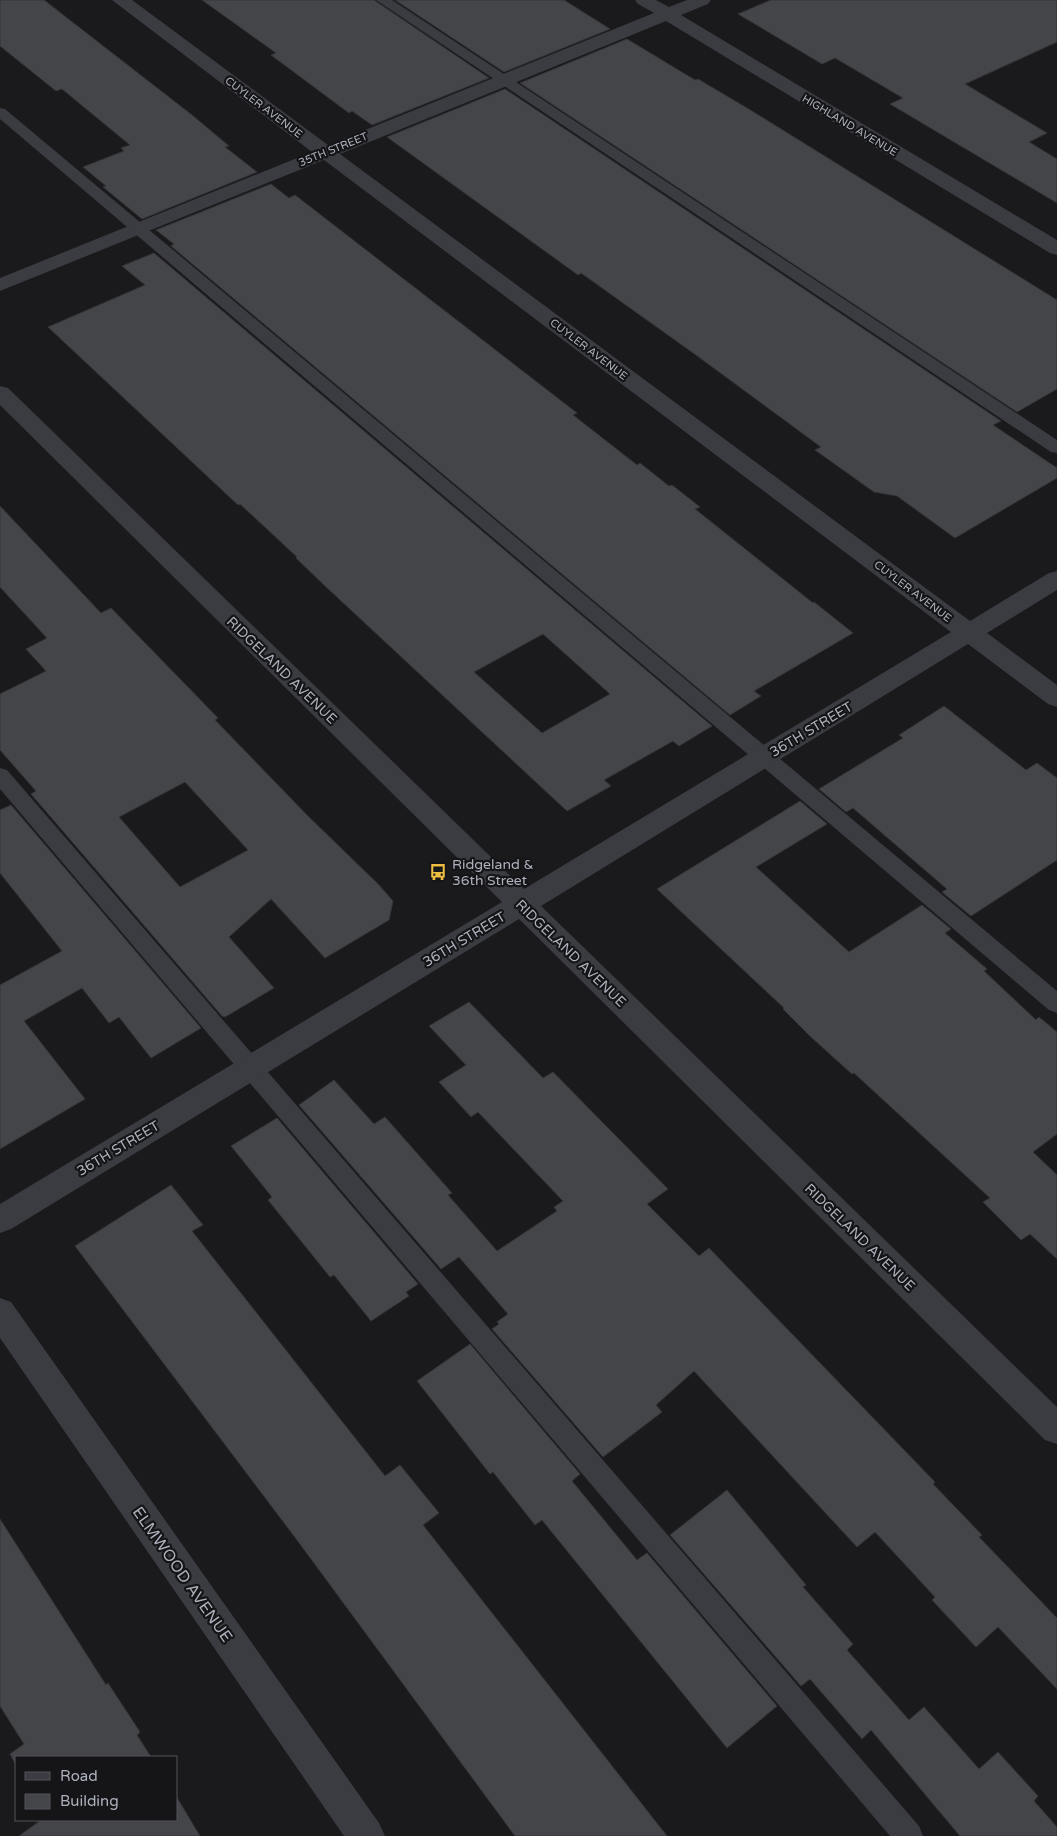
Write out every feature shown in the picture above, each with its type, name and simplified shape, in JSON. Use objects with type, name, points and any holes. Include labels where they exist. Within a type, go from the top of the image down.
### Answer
[{"type":"street","name":"CUYLER AVENUE","points":[[121,0],[1057,698]]},
{"type":"street","name":"HIGHLAND AVENUE","points":[[644,0],[1057,249]]},
{"type":"street","name":"35TH STREET","points":[[0,285],[702,0]]},
{"type":"street","name":"RIDGELAND AVENUE","points":[[0,393],[1057,1429]]},
{"type":"street","name":"36TH STREET","points":[[0,1220],[1057,580]]},
{"type":"street","name":"ELMWOOD AVENUE","points":[[0,1312],[366,1836]]},
{"type":"lane","points":[[383,0],[1057,448]]},
{"type":"lane","points":[[0,112],[1057,1004]]},
{"type":"lane","points":[[0,775],[909,1836]]},
{"type":"building","points":[[0,0],[44,0],[192,115],[229,146],[225,147],[257,172],[142,219],[103,187],[106,186],[83,167],[124,151],[121,148],[130,145],[62,89],[56,91],[0,46]]},
{"type":"building","points":[[202,0],[374,0],[489,78],[372,125],[352,111],[349,113],[271,55],[276,53]]},
{"type":"building","points":[[395,0],[564,0],[610,29],[504,72]]},
{"type":"building","points":[[771,0],[1057,0],[1057,42],[965,84],[1047,133],[1029,142],[1057,159],[1057,203],[890,104],[903,98],[835,58],[822,64],[738,14]]},
{"type":"building","points":[[627,39],[695,80],[698,79],[752,111],[1057,300],[1057,389],[1017,412],[520,83]]},
{"type":"building","points":[[505,89],[1001,421],[993,425],[1057,468],[1057,478],[955,538],[897,496],[874,492],[815,450],[821,447],[696,355],[581,273],[578,275],[387,137]]},
{"type":"building","points":[[271,184],[289,198],[295,195],[577,413],[573,415],[637,465],[640,463],[669,486],[672,485],[700,507],[695,509],[853,633],[754,691],[761,696],[730,715],[171,246],[174,244],[156,230]]},
{"type":"building","points":[[154,253],[712,726],[679,746],[673,741],[604,780],[611,786],[567,811],[324,585],[297,557],[240,504],[238,505],[48,327],[145,285],[122,266]],"holes":[[[543,634],[610,694],[542,733],[474,672]]]},
{"type":"building","points":[[0,506],[101,613],[111,608],[218,718],[215,720],[308,816],[379,885],[393,901],[389,920],[325,958],[271,899],[229,937],[274,988],[225,1017],[222,1016],[31,794],[36,791],[0,750],[0,694],[46,671],[26,649],[47,638],[0,587]],"holes":[[[185,782],[248,850],[180,887],[119,817]]]},
{"type":"building","points":[[944,706],[1026,770],[1037,763],[1057,778],[1057,860],[971,916],[942,892],[947,889],[853,808],[846,812],[819,789],[903,738],[899,735]]},
{"type":"building","points":[[800,801],[827,824],[756,867],[849,952],[922,905],[951,929],[945,933],[987,969],[984,971],[1036,1020],[1039,1017],[1057,1032],[1057,1134],[1033,1152],[1057,1175],[1057,1259],[1030,1234],[1021,1240],[983,1202],[990,1198],[854,1073],[852,1074],[811,1037],[784,1008],[657,889]]},
{"type":"building","points":[[11,805],[201,1028],[151,1058],[119,1017],[109,1023],[82,988],[24,1021],[85,1099],[0,1149],[0,985],[62,951],[0,873],[0,810]]},
{"type":"building","points":[[469,1002],[543,1078],[553,1072],[668,1189],[647,1204],[699,1256],[709,1248],[935,1482],[933,1484],[982,1535],[979,1537],[1057,1618],[1057,1689],[998,1627],[976,1647],[932,1600],[935,1597],[875,1532],[857,1547],[694,1371],[656,1405],[662,1412],[603,1457],[492,1329],[499,1324],[497,1322],[508,1314],[459,1257],[441,1269],[299,1105],[334,1080],[374,1124],[385,1117],[452,1193],[448,1195],[497,1251],[557,1211],[554,1207],[563,1201],[478,1112],[471,1117],[439,1082],[466,1065],[429,1026]]},
{"type":"building","points":[[277,1118],[418,1284],[406,1292],[409,1296],[371,1321],[334,1275],[330,1277],[268,1200],[272,1197],[231,1146]]},
{"type":"building","points":[[171,1185],[203,1225],[192,1231],[385,1476],[400,1465],[439,1513],[423,1525],[667,1836],[515,1836],[297,1540],[75,1246]]},
{"type":"building","points":[[470,1344],[580,1474],[572,1481],[637,1560],[647,1553],[777,1706],[727,1748],[542,1520],[535,1525],[493,1472],[490,1474],[417,1381]]},
{"type":"building","points":[[727,1490],[806,1585],[803,1587],[853,1644],[847,1650],[909,1720],[924,1707],[979,1769],[998,1752],[1038,1796],[1034,1801],[1057,1827],[1057,1836],[960,1836],[871,1730],[862,1739],[810,1679],[801,1686],[670,1535]]},
{"type":"building","points":[[0,1519],[106,1685],[108,1683],[140,1732],[137,1735],[150,1756],[15,1756],[15,1763],[10,1754],[24,1744],[0,1706]]},
{"type":"building","points":[[178,1799],[200,1836],[19,1836],[40,1821],[178,1821]]},
{"type":"place","name":"Ridgeland & 36th Street","points":[[438,872]]}]
